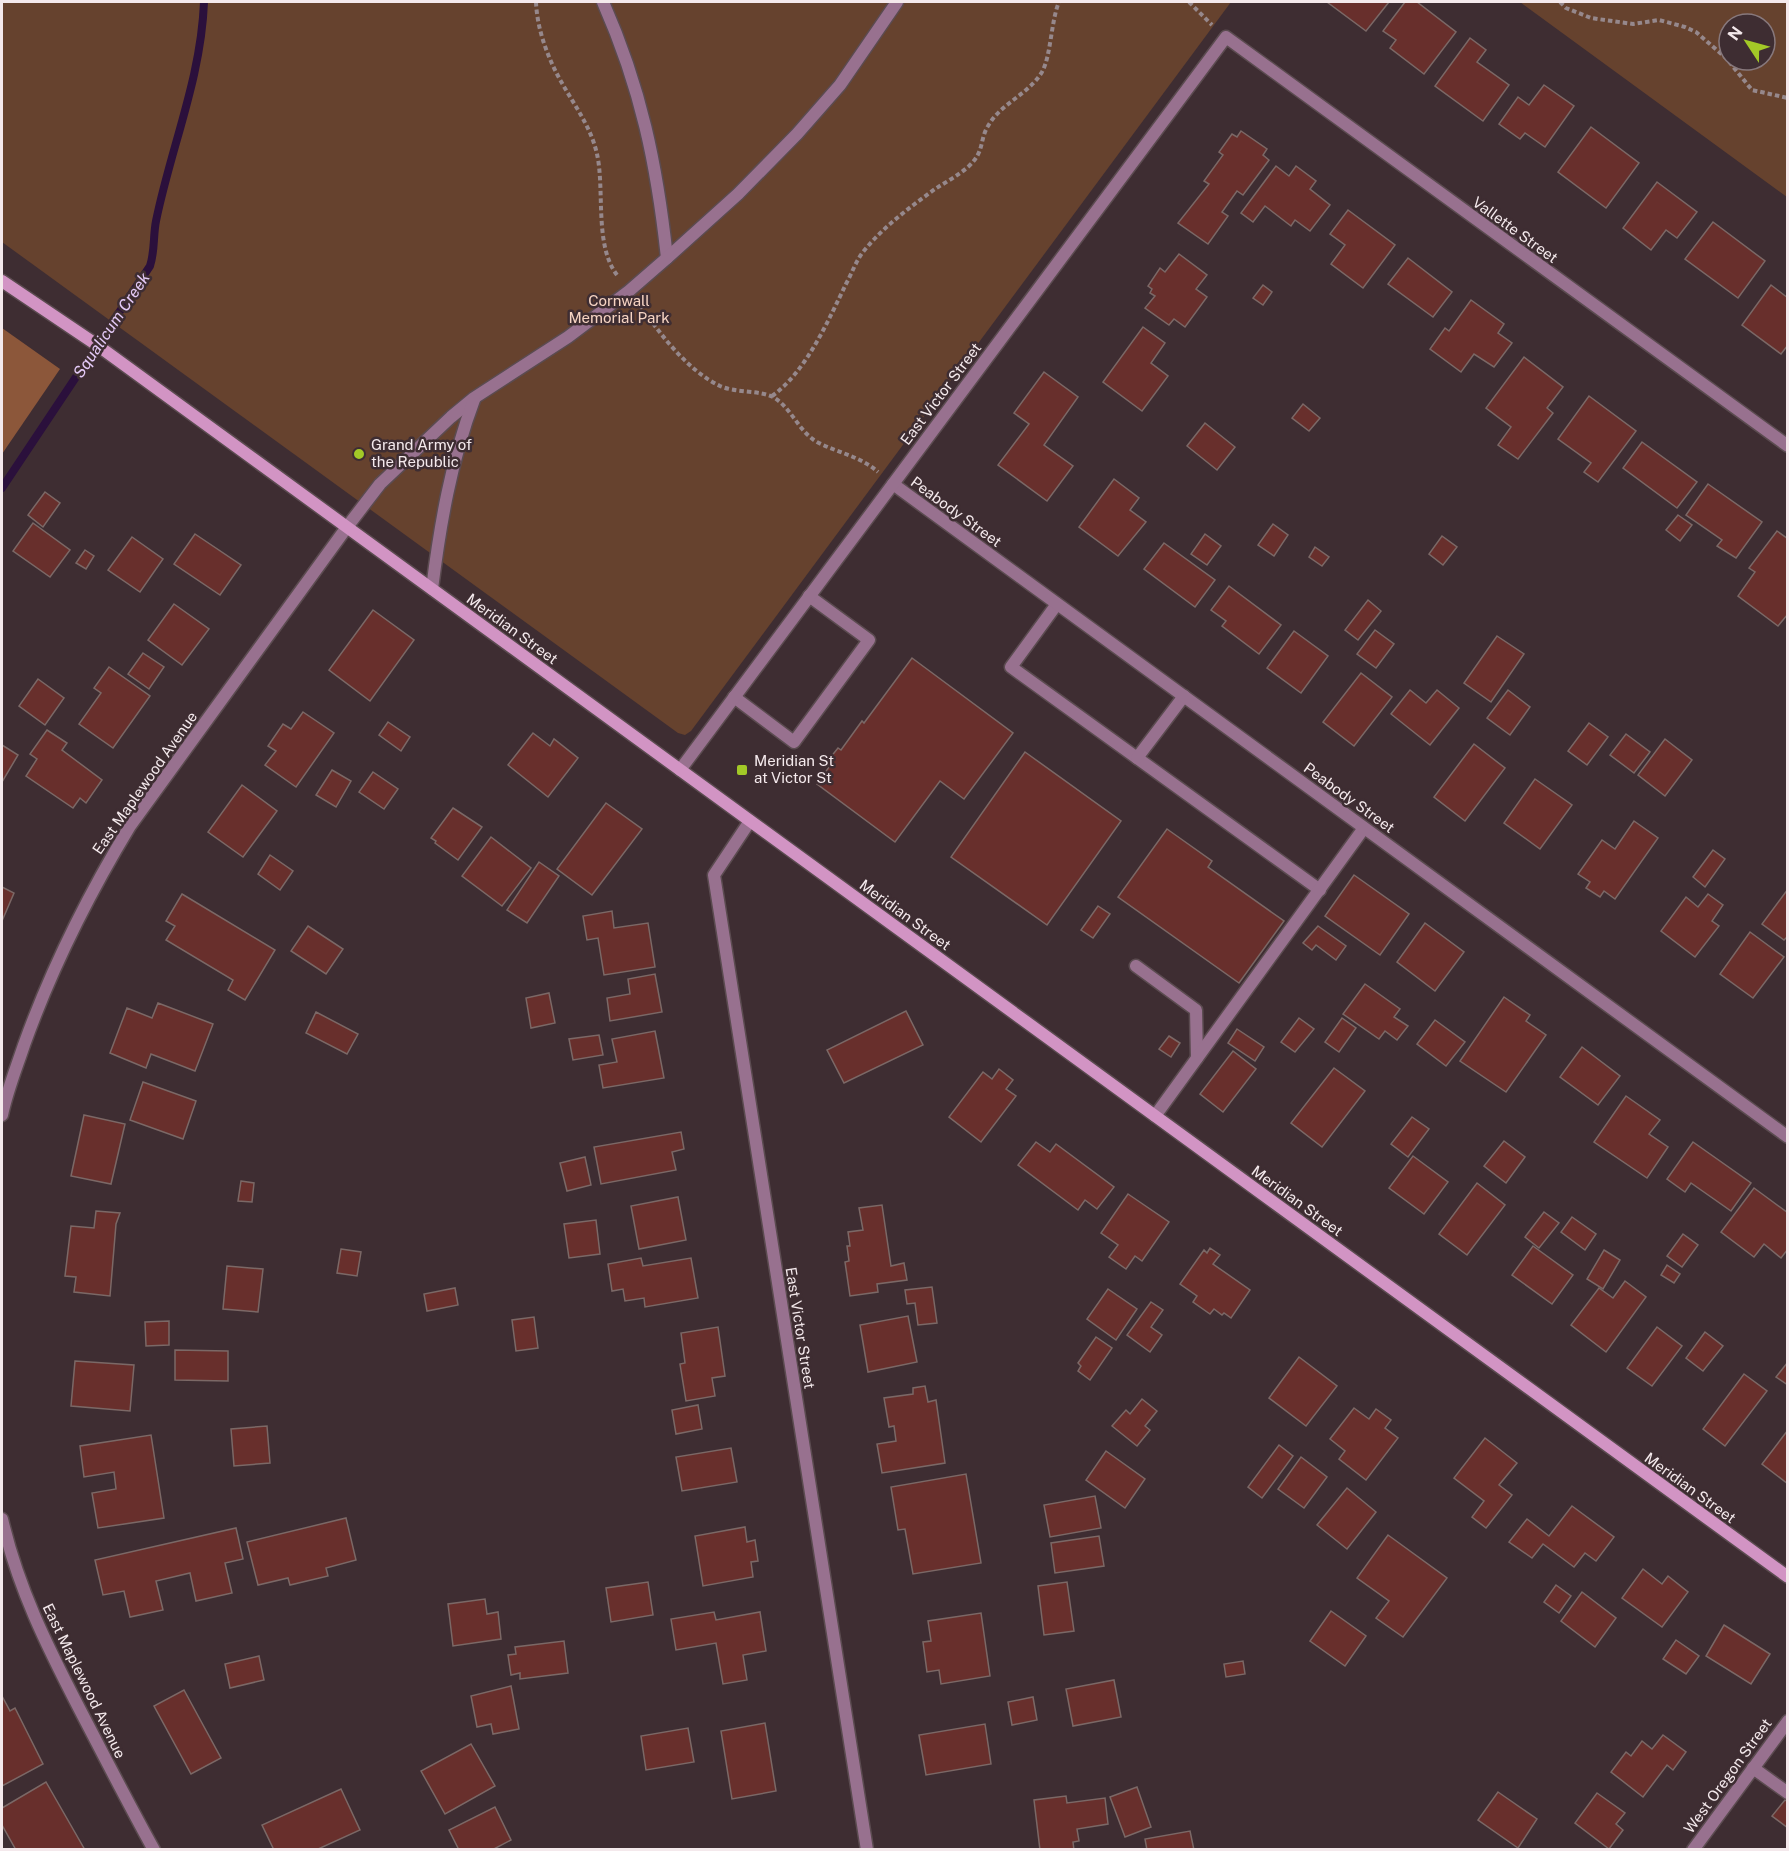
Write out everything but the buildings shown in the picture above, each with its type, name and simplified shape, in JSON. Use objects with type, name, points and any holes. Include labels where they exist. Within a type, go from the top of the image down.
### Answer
[{"type":"main road","name":"Meridian Street","points":[[2,281],[97,345],[1788,1577]]},
{"type":"street","points":[[603,2],[630,71],[650,139],[660,192],[668,258]]},
{"type":"street","name":"East Maplewood Avenue","points":[[2,1115],[6,1096],[39,1002],[67,938],[100,876],[130,826],[372,493],[398,464],[474,398],[568,337],[668,258],[738,194],[797,134],[840,85],[897,2]]},
{"type":"street","name":"Vallette Street","points":[[1226,37],[1788,446]]},
{"type":"street","name":"East Victor Street","points":[[680,770],[1226,37]]},
{"type":"street","points":[[432,589],[455,455],[474,398]]},
{"type":"street","name":"Peabody Street","points":[[892,484],[1788,1137]]},
{"type":"street","points":[[734,697],[794,742],[869,640],[809,596]]},
{"type":"street","points":[[1057,604],[1011,667],[1320,890]]},
{"type":"street","points":[[1137,758],[1184,696]]},
{"type":"street","name":"East Victor Street","points":[[750,821],[714,875],[867,1850]]},
{"type":"street","points":[[1155,1116],[1365,828]]},
{"type":"street","points":[[1137,966],[1196,1010],[1197,1058]]},
{"type":"street","name":"East Maplewood Avenue","points":[[2,1519],[11,1558],[43,1638],[154,1850]]},
{"type":"street","name":"West Oregon Street","points":[[1693,1850],[1788,1721]]},
{"type":"street","points":[[1753,1768],[1788,1793]]},
{"type":"path","points":[[772,396],[780,391],[804,361],[862,254],[876,237],[885,227],[968,166],[981,150],[987,128],[1000,109],[1031,86],[1043,70],[1059,2]]},
{"type":"path","points":[[1189,2],[1226,37]]},
{"type":"path","points":[[1560,2],[1566,8],[1591,18],[1633,24],[1659,20],[1696,32],[1726,58],[1752,90],[1788,98]]},
{"type":"green space","name":"Cornwall Memorial Park","points":[[2,2],[1231,2],[691,731],[685,735],[678,733],[2,242]]},
{"type":"green space","points":[[1520,2],[1787,2],[1787,197]]},
{"type":"shaded area","points":[[2,328],[60,369],[2,454]]},
{"type":"waterway","name":"Squalicum Creek","points":[[2,488],[150,266],[162,194],[197,58],[204,2]]},
{"type":"place","name":"Grand Army of the Republic","points":[[359,454]]},
{"type":"place","name":"Meridian St at Victor St","points":[[742,770]]}]
